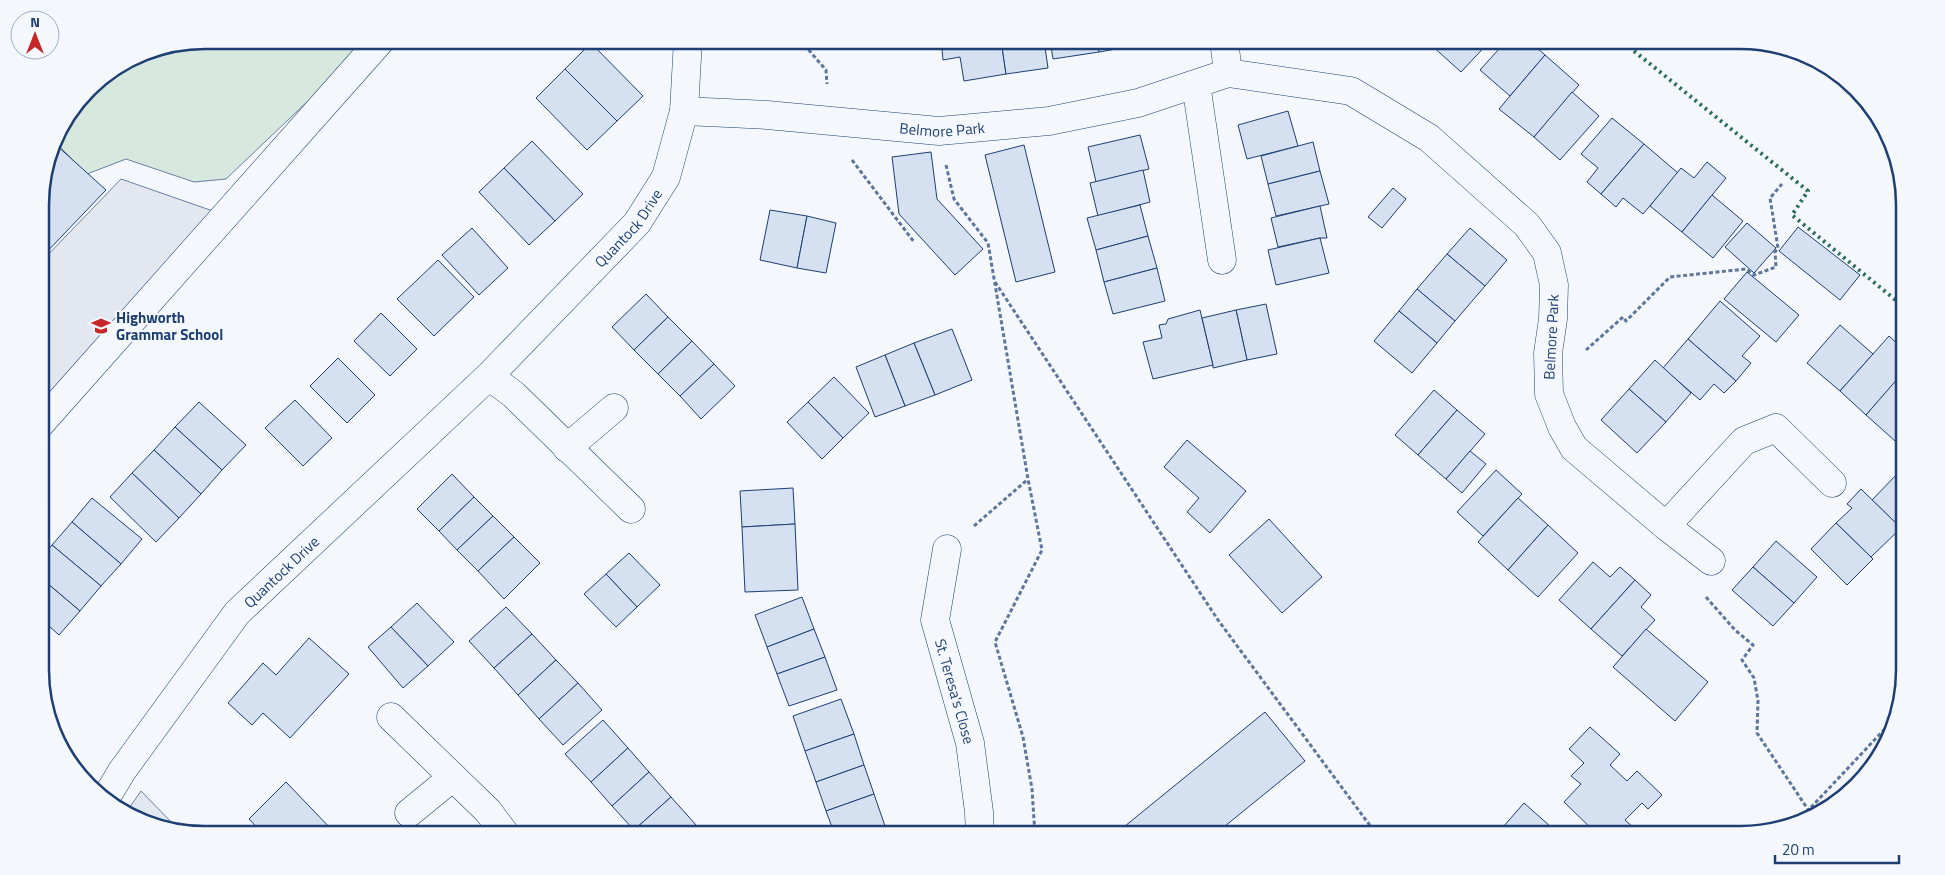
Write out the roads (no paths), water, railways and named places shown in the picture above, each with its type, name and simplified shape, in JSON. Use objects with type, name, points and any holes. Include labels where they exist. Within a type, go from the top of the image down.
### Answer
[{"type":"street","points":[[49,414],[373,49]]},
{"type":"street","name":"Quantock Drive","points":[[109,793],[122,771],[237,613],[489,376],[637,222],[666,177],[684,111],[687,49]]},
{"type":"street","points":[[1225,49],[1228,73]]},
{"type":"street","name":"Belmore Park","points":[[684,111],[767,115],[938,131],[1049,121],[1138,103],[1228,73],[1352,91],[1429,138],[1527,225],[1547,253],[1554,285],[1553,319],[1548,362],[1549,394],[1562,427],[1574,448],[1666,526],[1711,561]]},
{"type":"street","points":[[1196,84],[1222,260]]},
{"type":"street","points":[[489,376],[514,396],[631,509]]},
{"type":"street","points":[[568,448],[614,408]]},
{"type":"street","points":[[1666,526],[1744,441],[1776,428],[1832,483]]},
{"type":"street","name":"St. Teresa's Close","points":[[947,549],[935,620],[970,743],[980,826]]},
{"type":"street","points":[[391,716],[488,811],[499,826]]},
{"type":"street","points":[[409,813],[453,777]]},
{"type":"place","name":"Highworth Grammar School","points":[[101,326]]}]
